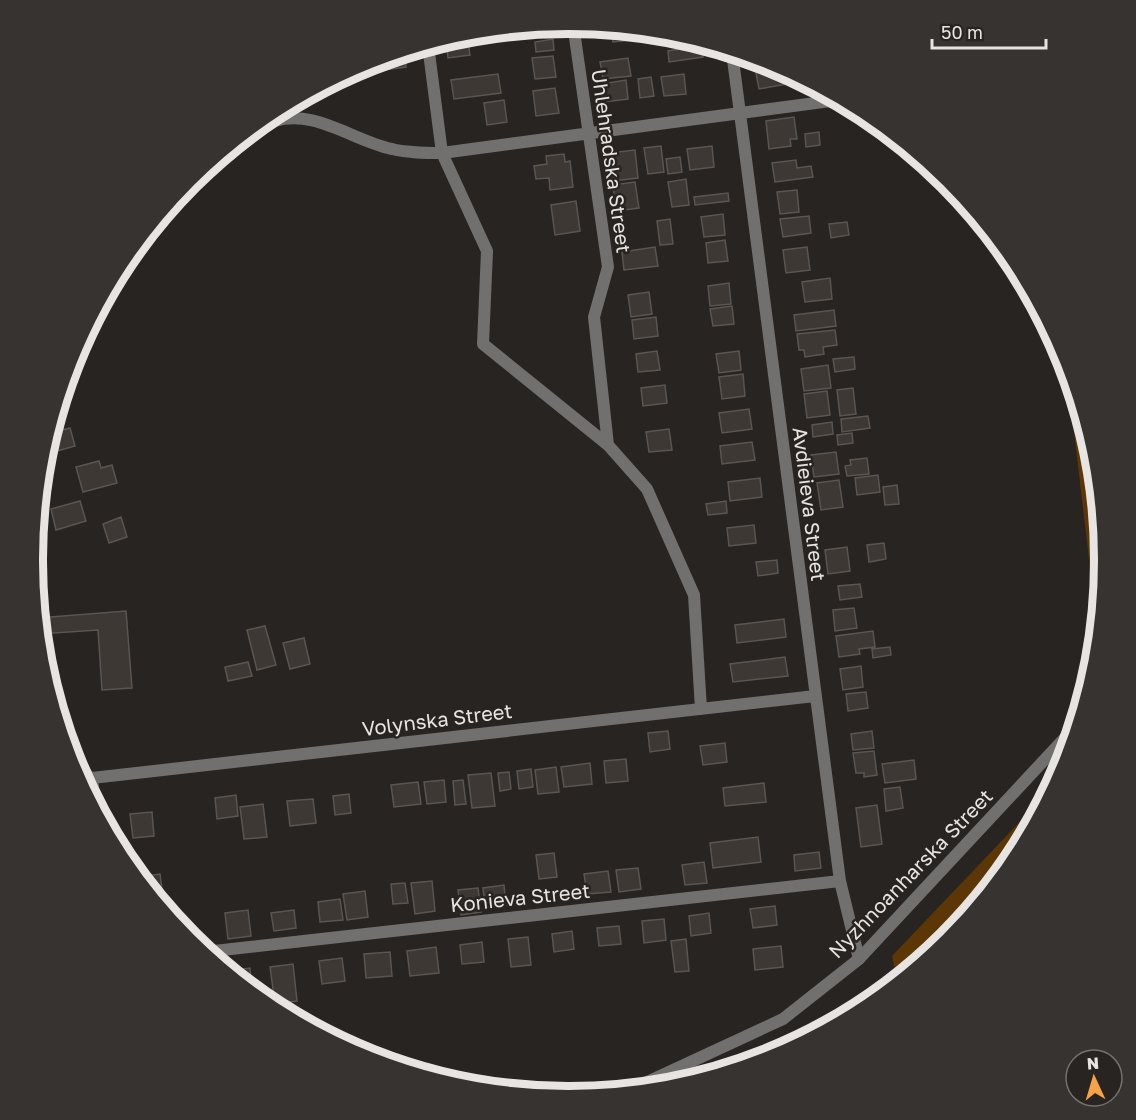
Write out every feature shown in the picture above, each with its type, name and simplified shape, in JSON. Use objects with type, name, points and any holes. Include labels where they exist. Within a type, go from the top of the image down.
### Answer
[{"type":"street","name":"Uhlehradska Street","points":[[574,34],[608,267],[594,317],[608,445]]},
{"type":"street","points":[[429,53],[442,153],[487,251],[483,344],[608,445],[647,489],[694,595],[701,709]]},
{"type":"street","name":"Avdieieva Street","points":[[733,61],[840,881],[859,959]]},
{"type":"street","points":[[290,115],[322,123],[391,149],[442,153],[825,102]]},
{"type":"street","name":"Volynska Street","points":[[92,778],[815,696]]},
{"type":"street","name":"Nyzhnoanharska Street","points":[[657,1077],[783,1019],[859,959],[1060,743]]},
{"type":"street","name":"Konieva Street","points":[[217,951],[840,881]]},
{"type":"lane","points":[[89,775],[92,778]]},
{"type":"shaded area","points":[[1071,408],[1089,491],[1094,560],[1092,588]]},
{"type":"shaded area","points":[[1028,813],[985,880],[940,932],[895,971],[892,956]]},
{"type":"building","points":[[612,37],[631,40],[613,42]]},
{"type":"building","points":[[553,39],[554,50],[536,52],[535,42]]},
{"type":"building","points":[[468,44],[470,55],[448,58],[447,49]]},
{"type":"building","points":[[680,47],[702,52],[703,57],[669,62],[668,51],[680,49]]},
{"type":"building","points":[[553,56],[556,77],[535,79],[532,58]]},
{"type":"building","points":[[628,58],[631,76],[603,79],[600,62]]},
{"type":"building","points":[[405,60],[406,67],[384,70],[384,68]]},
{"type":"building","points":[[755,69],[787,83],[787,84],[759,89]]},
{"type":"building","points":[[498,74],[501,93],[454,99],[451,80]]},
{"type":"building","points":[[684,74],[686,94],[664,96],[661,77]]},
{"type":"building","points":[[651,77],[654,96],[640,98],[638,79]]},
{"type":"building","points":[[626,80],[628,99],[604,102],[601,84]]},
{"type":"building","points":[[555,88],[559,113],[536,116],[533,91]]},
{"type":"building","points":[[504,100],[507,122],[487,125],[484,103]]},
{"type":"building","points":[[794,117],[797,139],[790,139],[791,146],[769,149],[766,121]]},
{"type":"building","points":[[819,132],[820,145],[806,147],[805,134]]},
{"type":"building","points":[[661,146],[664,172],[648,174],[644,148]]},
{"type":"building","points":[[712,146],[714,167],[690,170],[687,149]]},
{"type":"building","points":[[635,150],[638,178],[613,181],[610,153]]},
{"type":"building","points":[[564,154],[565,162],[570,161],[573,187],[550,190],[549,178],[536,179],[534,166],[547,164],[546,156]]},
{"type":"building","points":[[680,157],[682,172],[668,174],[666,159]]},
{"type":"building","points":[[796,160],[797,168],[811,166],[813,177],[775,182],[772,163]]},
{"type":"building","points":[[686,179],[689,205],[672,207],[668,182]]},
{"type":"building","points":[[635,182],[639,208],[616,211],[613,185]]},
{"type":"building","points":[[797,190],[799,212],[780,214],[777,192]]},
{"type":"building","points":[[728,193],[729,201],[695,205],[694,197]]},
{"type":"building","points":[[576,201],[580,231],[555,235],[551,205]]},
{"type":"building","points":[[723,214],[725,235],[704,237],[701,217]]},
{"type":"building","points":[[809,216],[811,233],[783,237],[780,219]]},
{"type":"building","points":[[670,219],[673,244],[660,245],[657,221]]},
{"type":"building","points":[[847,222],[849,235],[831,238],[829,224]]},
{"type":"building","points":[[725,240],[728,261],[708,263],[706,243]]},
{"type":"building","points":[[655,247],[658,266],[624,270],[622,252]]},
{"type":"building","points":[[807,247],[810,270],[786,273],[783,250]]},
{"type":"building","points":[[830,278],[832,299],[805,302],[802,282]]},
{"type":"building","points":[[729,283],[731,304],[710,306],[708,286]]},
{"type":"building","points":[[649,292],[652,314],[631,317],[628,295]]},
{"type":"building","points":[[732,306],[734,324],[713,326],[710,309]]},
{"type":"building","points":[[834,310],[836,326],[796,331],[794,315]]},
{"type":"building","points":[[656,317],[658,336],[634,339],[632,320]]},
{"type":"building","points":[[835,330],[837,345],[823,347],[824,354],[805,357],[804,350],[799,350],[797,334]]},
{"type":"building","points":[[657,351],[660,370],[638,372],[636,354]]},
{"type":"building","points":[[739,351],[741,370],[719,373],[716,354]]},
{"type":"building","points":[[854,357],[855,369],[835,372],[833,359]]},
{"type":"building","points":[[828,365],[831,388],[804,391],[801,369]]},
{"type":"building","points":[[743,374],[745,396],[722,399],[719,377]]},
{"type":"building","points":[[665,385],[667,403],[643,406],[641,388]]},
{"type":"building","points":[[853,388],[856,414],[840,416],[837,390]]},
{"type":"building","points":[[827,391],[830,415],[807,418],[804,394]]},
{"type":"building","points":[[749,409],[752,429],[722,433],[719,413]]},
{"type":"building","points":[[868,416],[870,428],[842,432],[841,419]]},
{"type":"building","points":[[832,422],[833,434],[813,437],[812,425]]},
{"type":"building","points":[[60,424],[62,430],[70,428],[75,446],[54,452]]},
{"type":"building","points":[[669,429],[672,450],[649,452],[646,432]]},
{"type":"building","points":[[852,433],[853,443],[838,445],[837,435]]},
{"type":"building","points":[[752,442],[755,460],[722,464],[720,446]]},
{"type":"building","points":[[836,452],[839,474],[814,477],[811,455]]},
{"type":"building","points":[[867,458],[869,474],[847,476],[845,466],[851,465],[850,460]]},
{"type":"building","points":[[99,461],[101,468],[112,465],[117,483],[83,492],[76,467]]},
{"type":"building","points":[[878,475],[880,492],[857,495],[855,478]]},
{"type":"building","points":[[760,478],[762,497],[730,501],[728,482]]},
{"type":"building","points":[[839,480],[843,507],[821,510],[817,483]]},
{"type":"building","points":[[897,485],[899,504],[885,505],[883,487]]},
{"type":"building","points":[[80,501],[86,521],[56,530],[51,509]]},
{"type":"building","points":[[726,501],[727,513],[708,515],[706,504]]},
{"type":"building","points":[[121,517],[127,537],[109,543],[103,524]]},
{"type":"building","points":[[754,525],[756,543],[729,546],[727,528]]},
{"type":"building","points":[[884,543],[886,559],[869,562],[867,545]]},
{"type":"building","points":[[847,547],[850,571],[828,574],[825,550]]},
{"type":"building","points":[[777,560],[778,573],[758,576],[756,562]]},
{"type":"building","points":[[860,584],[862,597],[840,600],[838,586]]},
{"type":"building","points":[[854,608],[857,628],[835,631],[833,610]]},
{"type":"building","points":[[126,611],[132,688],[102,690],[98,630],[48,633],[46,617]]},
{"type":"building","points":[[784,619],[786,637],[737,643],[735,625]]},
{"type":"building","points":[[265,626],[276,665],[257,670],[247,630]]},
{"type":"building","points":[[873,631],[875,647],[859,649],[860,654],[839,657],[836,636]]},
{"type":"building","points":[[304,638],[310,664],[290,669],[283,643]]},
{"type":"building","points":[[890,647],[891,655],[873,658],[872,649]]},
{"type":"building","points":[[785,657],[788,676],[733,682],[730,664]]},
{"type":"building","points":[[248,662],[252,676],[228,681],[225,667]]},
{"type":"building","points":[[861,666],[863,687],[843,690],[840,669]]},
{"type":"building","points":[[866,692],[868,708],[848,711],[846,694]]},
{"type":"building","points":[[668,731],[670,749],[650,752],[648,733]]},
{"type":"building","points":[[872,731],[874,748],[853,750],[851,734]]},
{"type":"building","points":[[725,743],[727,762],[703,765],[700,746]]},
{"type":"building","points":[[874,751],[877,775],[864,777],[864,773],[856,773],[853,753]]},
{"type":"building","points":[[626,759],[628,781],[606,783],[604,761]]},
{"type":"building","points":[[914,760],[916,779],[885,783],[882,764]]},
{"type":"building","points":[[590,763],[592,784],[564,787],[561,767]]},
{"type":"building","points":[[556,767],[559,792],[538,794],[535,770]]},
{"type":"building","points":[[531,769],[533,787],[519,789],[517,771]]},
{"type":"building","points":[[509,772],[511,789],[500,791],[498,773]]},
{"type":"building","points":[[491,773],[495,806],[472,808],[468,775]]},
{"type":"building","points":[[444,780],[446,802],[427,804],[424,782]]},
{"type":"building","points":[[463,780],[466,804],[455,805],[453,781]]},
{"type":"building","points":[[418,782],[421,804],[394,807],[391,785]]},
{"type":"building","points":[[764,783],[766,802],[725,806],[723,788]]},
{"type":"building","points":[[900,787],[903,808],[886,811],[884,789]]},
{"type":"building","points":[[349,794],[351,813],[335,815],[333,796]]},
{"type":"building","points":[[236,795],[238,816],[217,819],[215,798]]},
{"type":"building","points":[[313,799],[316,823],[290,826],[287,801]]},
{"type":"building","points":[[263,804],[267,837],[244,839],[240,807]]},
{"type":"building","points":[[877,805],[882,844],[861,847],[856,808]]},
{"type":"building","points":[[152,812],[154,836],[133,838],[130,814]]},
{"type":"building","points":[[758,837],[761,862],[713,868],[710,843]]},
{"type":"building","points":[[819,852],[821,868],[795,871],[794,855]]},
{"type":"building","points":[[554,853],[557,877],[539,879],[536,855]]},
{"type":"building","points":[[704,862],[707,883],[685,885],[682,865]]},
{"type":"building","points":[[638,868],[641,889],[619,892],[616,870]]},
{"type":"building","points":[[608,871],[611,892],[587,894],[584,874]]},
{"type":"building","points":[[160,874],[163,894],[151,880],[148,876]]},
{"type":"building","points":[[432,881],[435,911],[415,914],[411,883]]},
{"type":"building","points":[[405,883],[408,903],[393,904],[391,884]]},
{"type":"building","points":[[504,885],[506,905],[485,907],[483,888]]},
{"type":"building","points":[[478,888],[481,912],[461,915],[458,890]]},
{"type":"building","points":[[365,891],[368,917],[347,920],[343,894]]},
{"type":"building","points":[[340,899],[343,920],[320,922],[318,902]]},
{"type":"building","points":[[775,906],[777,925],[753,928],[750,909]]},
{"type":"building","points":[[248,910],[251,936],[228,939],[225,913]]},
{"type":"building","points":[[294,910],[296,928],[274,931],[271,913]]},
{"type":"building","points":[[709,913],[711,933],[691,936],[689,916]]},
{"type":"building","points":[[664,919],[666,940],[644,943],[642,921]]},
{"type":"building","points":[[619,926],[621,944],[599,946],[597,928]]},
{"type":"building","points":[[572,931],[574,949],[554,952],[552,934]]},
{"type":"building","points":[[528,937],[531,965],[511,967],[508,939]]},
{"type":"building","points":[[686,939],[689,971],[675,972],[671,941]]},
{"type":"building","points":[[482,942],[484,962],[462,964],[460,945]]},
{"type":"building","points":[[781,946],[783,967],[755,970],[753,949]]},
{"type":"building","points":[[436,947],[439,973],[410,976],[407,951]]},
{"type":"building","points":[[390,952],[392,976],[366,978],[364,954]]},
{"type":"building","points":[[342,958],[345,981],[322,984],[319,961]]},
{"type":"building","points":[[293,964],[297,1001],[285,1003],[274,995],[270,967]]},
{"type":"building","points":[[250,968],[250,979],[248,977],[239,969]]}]
